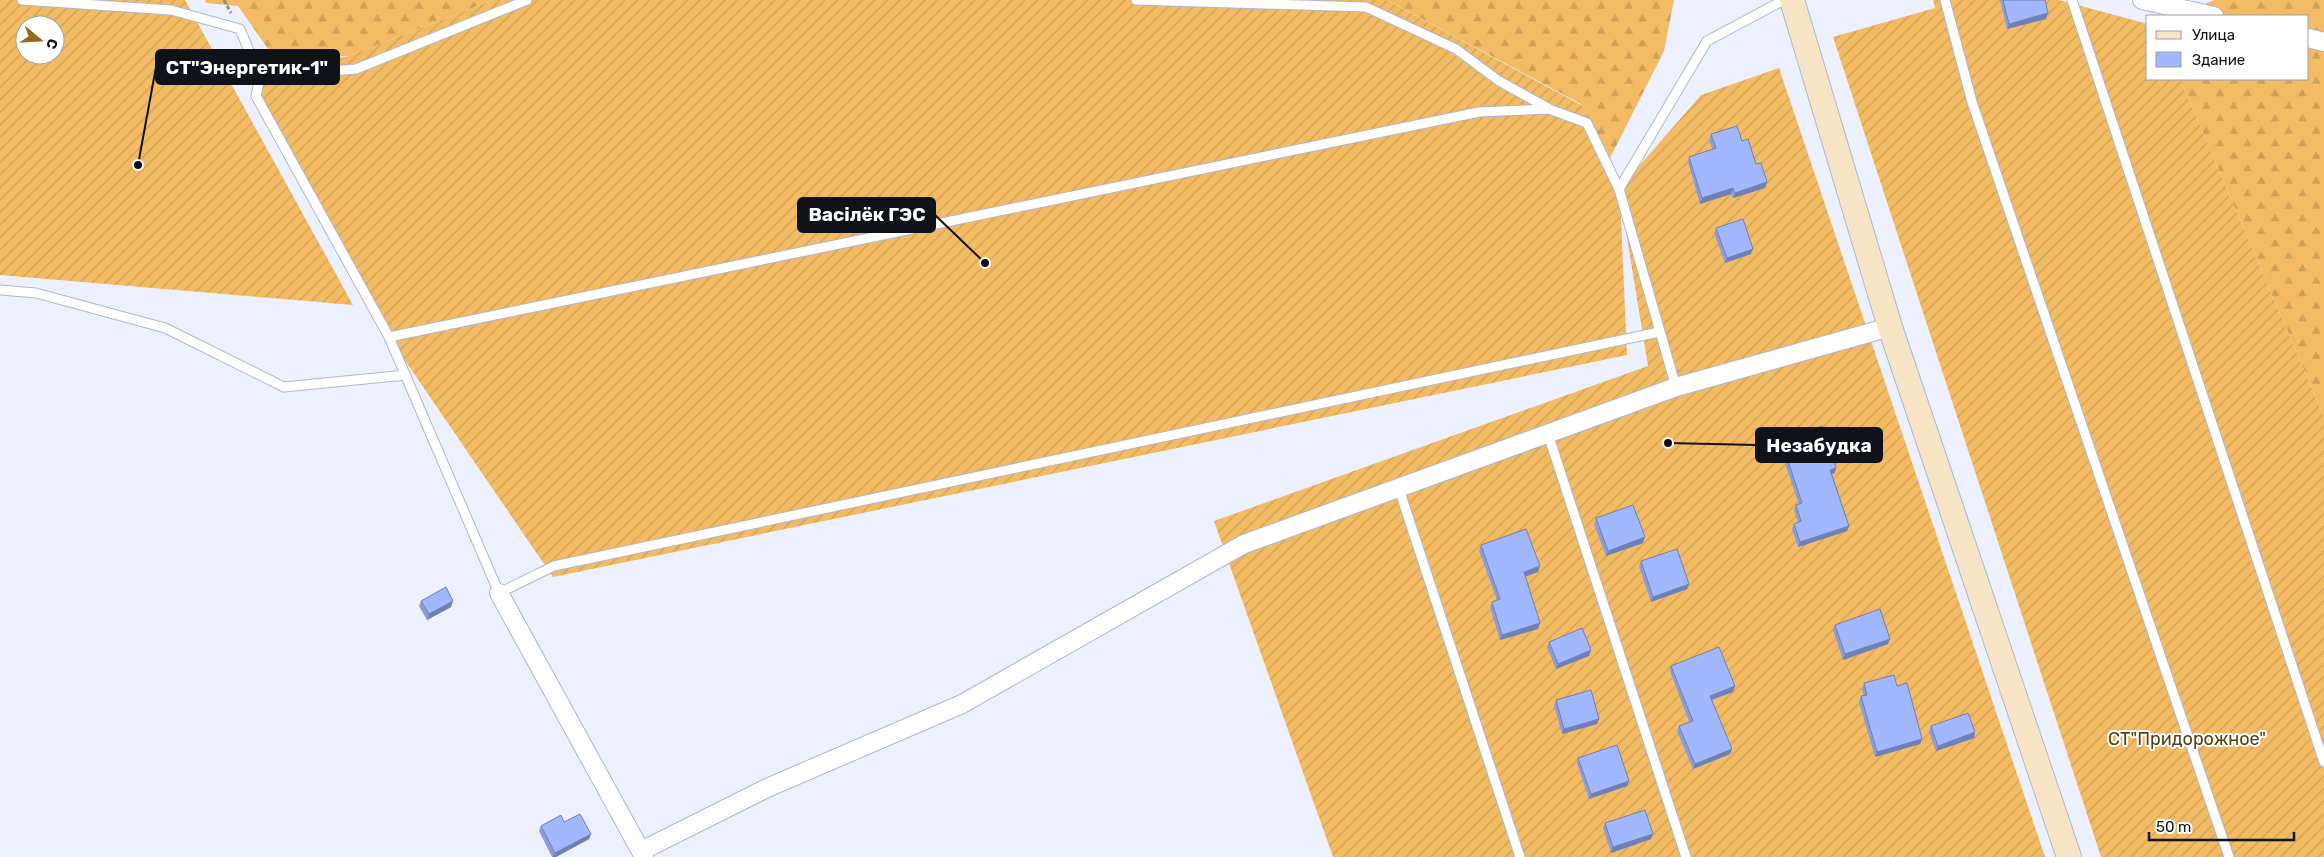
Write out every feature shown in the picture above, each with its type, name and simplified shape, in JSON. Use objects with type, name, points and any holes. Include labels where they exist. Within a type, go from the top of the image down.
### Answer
[{"type":"street","points":[[1792,0],[1890,327],[2069,857]]},
{"type":"street","points":[[2142,0],[2210,15]]},
{"type":"street","points":[[2309,38],[2324,42]]},
{"type":"street","points":[[499,593],[643,854],[767,788],[962,704],[1244,544],[1400,489],[1676,387],[1890,327]]},
{"type":"lane","points":[[22,0],[171,10],[240,29],[260,77],[256,96],[389,337],[499,593],[554,566],[1659,332]]},
{"type":"lane","points":[[260,77],[356,69],[527,0]]},
{"type":"lane","points":[[1136,0],[1366,7],[1456,49],[1499,81],[1549,109],[1587,123],[1619,189],[1676,387]]},
{"type":"lane","points":[[1619,189],[1707,41],[1784,0]]},
{"type":"lane","points":[[1945,0],[1972,102],[2229,857]]},
{"type":"lane","points":[[2072,0],[2324,762]]},
{"type":"lane","points":[[389,337],[1479,112],[1549,109]]},
{"type":"lane","points":[[0,290],[36,293],[165,328],[284,387],[406,375]]},
{"type":"lane","points":[[1548,434],[1686,857]]},
{"type":"lane","points":[[1400,489],[1520,857]]},
{"type":"green space","points":[[0,0],[185,0],[353,305],[0,275]]},
{"type":"green space","points":[[205,0],[493,0],[349,56],[275,59],[238,6],[206,3]]},
{"type":"green space","points":[[493,0],[1387,0],[1581,105],[1587,123],[1619,189],[1701,95],[1779,68],[2045,857],[1333,857],[1214,521],[1648,366],[1620,195],[1627,355],[553,577],[389,337],[256,96],[260,77],[349,56]]},
{"type":"green space","points":[[1387,0],[1674,0],[1664,51],[1605,168],[1521,196],[1581,104]]},
{"type":"green space","name":"СТ\"Придорожное\"","points":[[1933,0],[2059,0],[2146,23],[2146,80],[2180,80],[2324,417],[2324,857],[2101,857],[1833,37],[1935,8]]},
{"type":"green space","points":[[2214,0],[2324,0],[2324,417],[2180,80],[2309,80],[2309,15],[2182,15]]},
{"type":"building","points":[[2003,0],[2045,0],[2048,13],[2009,24]]},
{"type":"building","points":[[1737,126],[1742,141],[1748,139],[1756,164],[1761,163],[1767,182],[1735,193],[1733,188],[1702,198],[1689,157],[1716,148],[1711,134]]},
{"type":"building","points":[[1743,219],[1753,249],[1727,258],[1716,228]]},
{"type":"building","points":[[1822,426],[1836,468],[1830,470],[1849,526],[1800,542],[1794,524],[1801,521],[1796,505],[1802,503],[1781,440]]},
{"type":"building","points":[[1633,505],[1645,537],[1608,551],[1596,518]]},
{"type":"building","points":[[1526,529],[1540,566],[1524,572],[1540,623],[1502,635],[1492,602],[1500,599],[1481,545]]},
{"type":"building","points":[[1677,549],[1689,584],[1653,597],[1641,561]]},
{"type":"building","points":[[446,587],[453,601],[429,614],[421,601]]},
{"type":"building","points":[[1880,609],[1890,639],[1845,654],[1835,625]]},
{"type":"building","points":[[1582,628],[1591,650],[1558,664],[1549,642]]},
{"type":"building","points":[[1719,647],[1735,686],[1710,696],[1732,749],[1695,764],[1679,726],[1693,721],[1671,666]]},
{"type":"building","points":[[1894,675],[1897,686],[1907,683],[1922,739],[1877,752],[1861,696],[1867,695],[1864,683]]},
{"type":"building","points":[[1591,690],[1599,719],[1564,729],[1556,700]]},
{"type":"building","points":[[1968,713],[1975,732],[1938,746],[1931,726]]},
{"type":"building","points":[[1617,745],[1629,781],[1591,794],[1578,758]]},
{"type":"building","points":[[1645,810],[1653,834],[1613,847],[1605,823]]},
{"type":"building","points":[[580,814],[591,834],[555,853],[541,826],[561,815],[564,822]]},
{"type":"place","name":"СТ\"Энергетик-1\"","points":[[138,165]]},
{"type":"place","name":"Васілёк ГЭС","points":[[985,263]]},
{"type":"place","name":"Незабудка","points":[[1668,443]]}]
